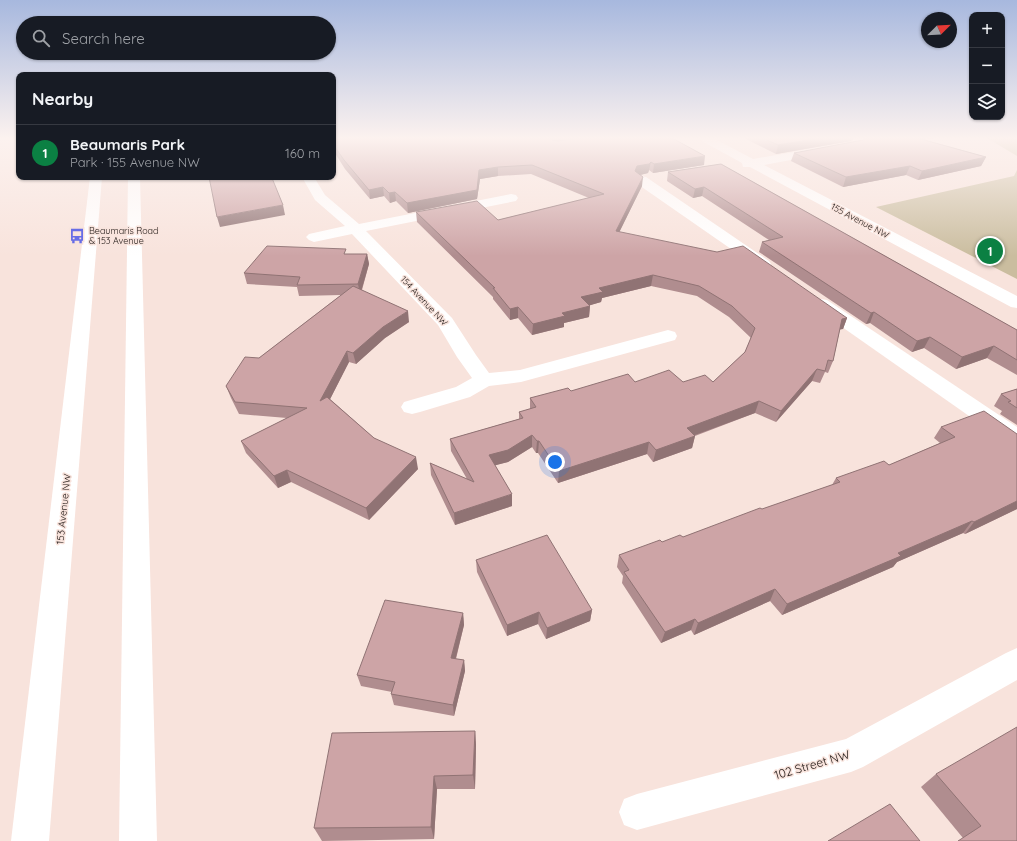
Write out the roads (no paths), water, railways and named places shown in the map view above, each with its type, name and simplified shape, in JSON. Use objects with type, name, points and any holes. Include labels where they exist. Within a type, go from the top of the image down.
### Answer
[{"type":"street","name":"155 Avenue NW","points":[[779,177],[1017,303]]},
{"type":"street","points":[[648,179],[777,274]]},
{"type":"street","name":"153 Avenue NW","points":[[30,841],[96,180]]},
{"type":"street","points":[[134,180],[138,841]]},
{"type":"street","name":"154 Avenue NW","points":[[310,180],[320,197],[356,229],[446,322],[467,357],[484,380]]},
{"type":"street","points":[[314,237],[511,198]]},
{"type":"street","points":[[809,296],[1017,438]]},
{"type":"street","points":[[412,407],[463,392],[484,380],[521,376],[668,336]]},
{"type":"street","name":"102 Street NW","points":[[637,812],[852,755],[1017,662]]},
{"type":"place","name":"Beaumaris Road & 153 Avenue","points":[[77,236]]},
{"type":"place","name":"Beaumaris Park","points":[[990,251]]}]
